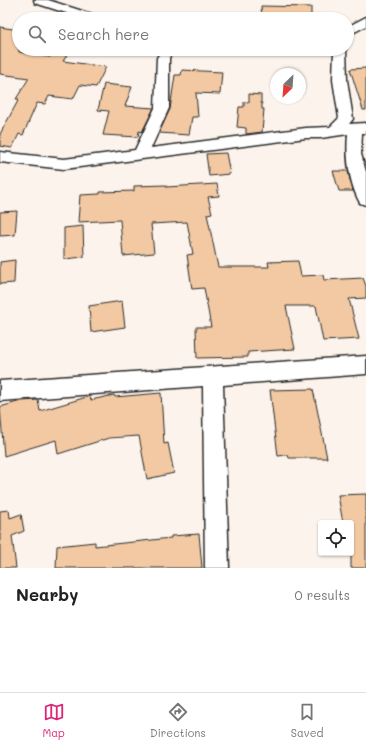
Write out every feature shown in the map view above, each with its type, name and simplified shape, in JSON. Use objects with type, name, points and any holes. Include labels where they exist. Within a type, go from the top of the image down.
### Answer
[{"type":"street","points":[[39,1],[74,12]]},
{"type":"street","points":[[354,28],[366,21]]},
{"type":"street","points":[[141,153],[162,108],[164,56]]},
{"type":"street","points":[[334,132],[346,119],[340,80],[340,56]]},
{"type":"street","points":[[0,157],[64,164],[141,153],[306,133],[320,134],[360,128],[354,154],[366,199]]},
{"type":"street","points":[[0,391],[366,365]]},
{"type":"street","points":[[214,376],[217,568]]},
{"type":"building","points":[[261,6],[311,7],[311,12],[261,12]]},
{"type":"building","points":[[0,27],[12,29],[12,56],[66,56],[63,61],[106,67],[96,87],[80,85],[73,99],[49,96],[45,104],[37,103],[23,135],[19,134],[12,148],[0,146],[0,134],[19,99],[16,99],[29,78],[0,74]]},
{"type":"building","points":[[366,68],[366,110],[363,110],[350,69]]},
{"type":"building","points":[[182,70],[222,72],[220,94],[196,93],[198,117],[192,117],[189,135],[159,133],[170,109],[175,75],[181,75]]},
{"type":"building","points":[[104,84],[132,87],[125,106],[154,108],[142,132],[139,131],[138,137],[103,135],[109,111],[98,110]]},
{"type":"building","points":[[249,94],[261,95],[262,109],[264,109],[262,132],[246,134],[246,128],[237,127],[239,107],[244,107],[244,102],[249,102]]},
{"type":"building","points":[[226,153],[230,174],[209,176],[206,154]]},
{"type":"building","points":[[333,171],[348,171],[353,191],[339,191]]},
{"type":"building","points":[[217,184],[219,196],[208,197],[212,213],[207,214],[218,267],[269,267],[268,262],[298,261],[301,276],[323,275],[324,280],[363,278],[366,286],[366,298],[349,299],[359,339],[323,341],[316,306],[286,306],[295,349],[248,352],[248,357],[197,358],[196,327],[211,327],[204,288],[192,289],[187,255],[193,254],[187,222],[151,224],[154,253],[123,256],[120,220],[78,222],[80,195],[100,194],[100,192],[134,191],[134,186],[166,185],[166,187]]},
{"type":"building","points":[[17,211],[15,235],[0,236],[0,212]]},
{"type":"building","points":[[83,226],[84,257],[64,259],[64,228]]},
{"type":"building","points":[[15,260],[14,283],[0,284],[0,262]]},
{"type":"building","points":[[122,301],[125,327],[91,332],[89,306]]},
{"type":"building","points":[[313,389],[327,458],[289,458],[288,455],[278,456],[270,390]]},
{"type":"building","points":[[161,393],[164,444],[168,443],[174,473],[147,479],[139,436],[109,438],[58,454],[56,440],[4,456],[0,407],[21,401],[38,400],[40,411],[90,396],[91,400],[114,395],[115,397]]},
{"type":"building","points":[[366,494],[366,568],[351,568],[351,556],[354,556],[354,520],[342,520],[338,495]]},
{"type":"building","points":[[9,510],[10,518],[21,514],[24,531],[12,536],[16,568],[0,568],[0,511]]},
{"type":"building","points":[[199,534],[202,568],[56,568],[57,546],[95,542],[95,546],[171,538],[171,536]]}]
